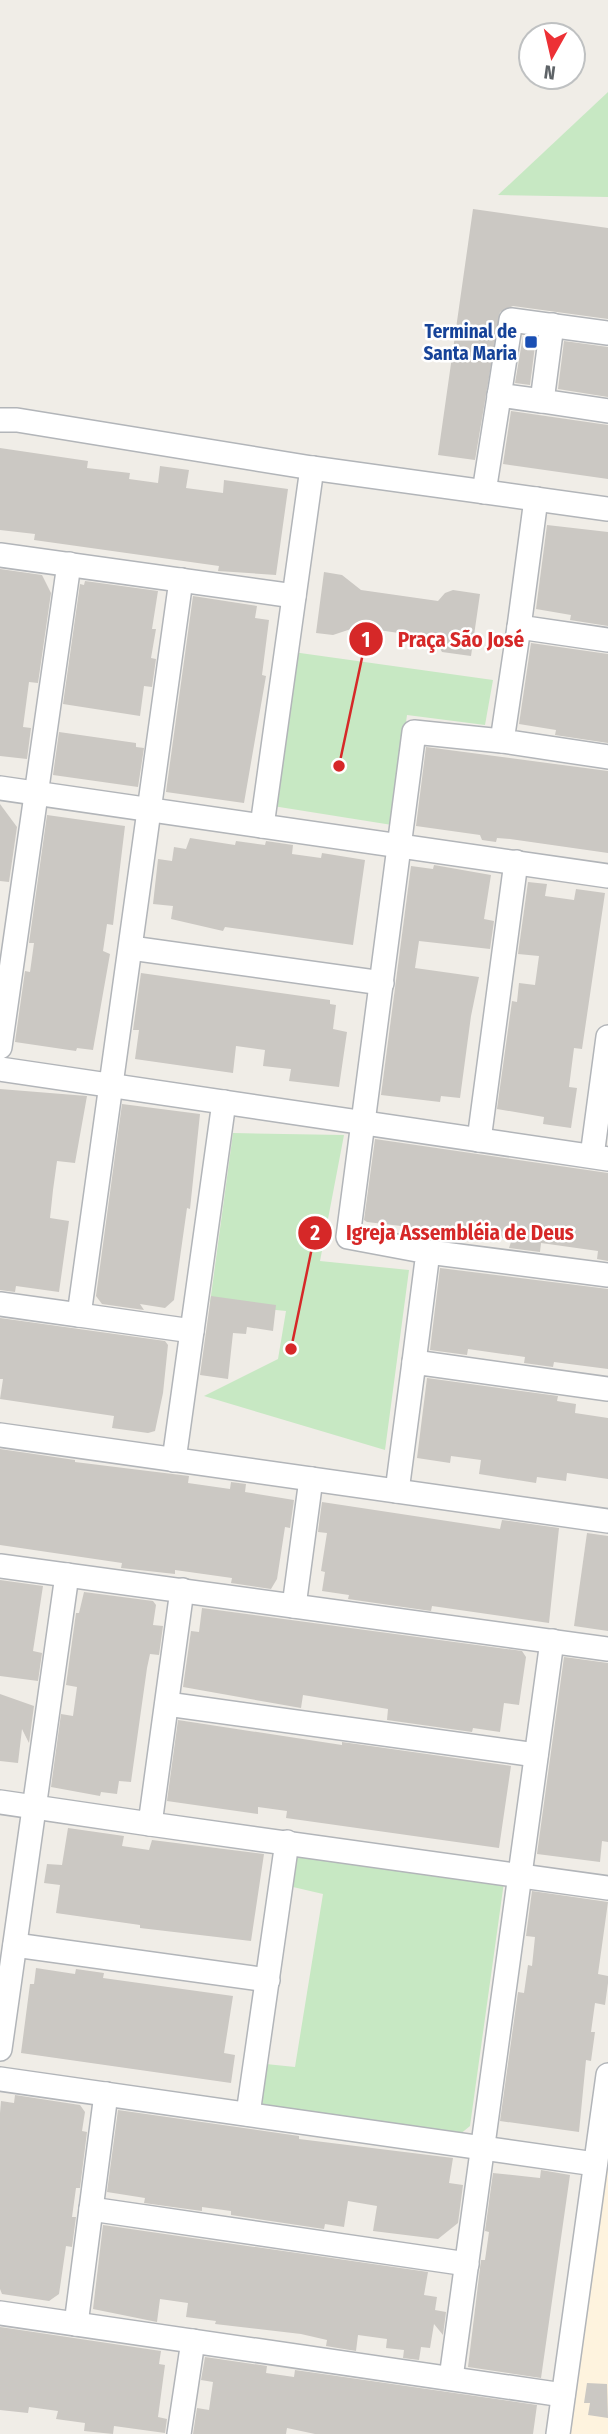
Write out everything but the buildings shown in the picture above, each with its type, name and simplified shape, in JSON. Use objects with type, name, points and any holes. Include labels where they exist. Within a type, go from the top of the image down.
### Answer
[{"type":"street","points":[[484,492],[511,320],[608,333]]},
{"type":"street","points":[[542,401],[552,325]]},
{"type":"street","points":[[499,395],[608,411]]},
{"type":"street","points":[[0,420],[17,420],[312,468],[608,509]]},
{"type":"street","points":[[262,826],[312,468]]},
{"type":"street","points":[[502,741],[536,499]]},
{"type":"street","points":[[0,555],[294,596]]},
{"type":"street","points":[[0,1047],[69,564]]},
{"type":"street","points":[[79,1315],[181,580]]},
{"type":"street","points":[[519,627],[608,640]]},
{"type":"street","points":[[608,757],[502,741],[414,732],[348,1237],[428,1252],[608,1275]]},
{"type":"street","points":[[0,788],[608,876]]},
{"type":"street","points":[[479,1140],[516,862]]},
{"type":"street","points":[[131,948],[382,983]]},
{"type":"street","points":[[0,1069],[600,1158],[608,1037]]},
{"type":"street","points":[[174,1460],[224,1102]]},
{"type":"street","points":[[397,1491],[428,1252]]},
{"type":"street","points":[[0,1304],[192,1331]]},
{"type":"street","points":[[414,1362],[608,1389]]},
{"type":"street","points":[[0,1435],[608,1521]]},
{"type":"street","points":[[294,1606],[311,1479]]},
{"type":"street","points":[[0,1566],[608,1649]]},
{"type":"street","points":[[0,2049],[67,1575]]},
{"type":"street","points":[[150,1824],[182,1590]]},
{"type":"street","points":[[451,2378],[552,1641]]},
{"type":"street","points":[[167,1704],[536,1755]]},
{"type":"street","points":[[0,1802],[608,1888]]},
{"type":"street","points":[[248,2114],[287,1842]]},
{"type":"street","points":[[15,1945],[268,1980]]},
{"type":"street","points":[[558,2434],[608,2075]]},
{"type":"street","points":[[0,2079],[595,2164]]},
{"type":"street","points":[[76,2324],[106,2094]]},
{"type":"street","points":[[91,2209],[467,2264]]},
{"type":"street","points":[[0,2313],[563,2395]]},
{"type":"street","points":[[179,2434],[193,2341]]},
{"type":"shaded area","points":[[608,2073],[608,2434],[558,2434]]},
{"type":"green space","points":[[608,92],[608,197],[498,195]]},
{"type":"green space","points":[[293,652],[493,680],[485,725],[407,715],[392,825],[273,806]]},
{"type":"green space","points":[[233,1133],[344,1135],[320,1261],[409,1270],[385,1450],[204,1396],[278,1359],[286,1311],[210,1303]]},
{"type":"green space","points":[[296,1852],[504,1882],[470,2126],[459,2135],[262,2106],[266,2064],[295,2067],[323,1894],[293,1887]]},
{"type":"place","name":"Terminal de Santa Maria","points":[[531,342]]},
{"type":"place","name":"Praça São José","points":[[339,766]]},
{"type":"place","name":"Igreja Assembléia de Deus","points":[[291,1349]]}]
